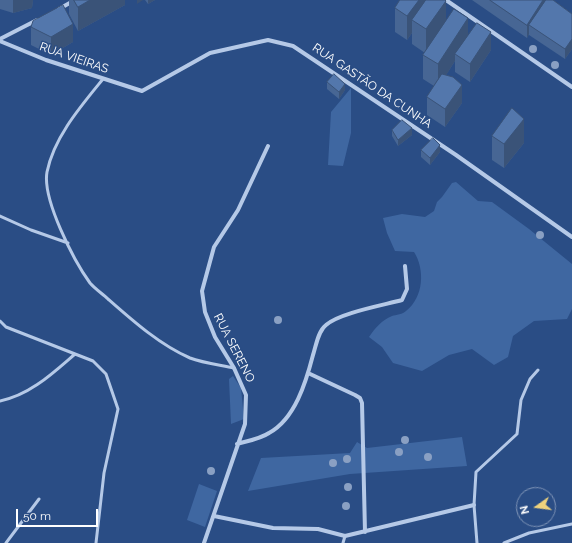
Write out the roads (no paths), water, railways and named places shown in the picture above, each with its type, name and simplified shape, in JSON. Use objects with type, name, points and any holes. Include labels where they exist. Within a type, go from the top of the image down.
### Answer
[{"type":"street","points":[[55,11],[75,0]]},
{"type":"street","points":[[446,0],[572,87]]},
{"type":"street","points":[[0,40],[41,18]]},
{"type":"street","name":"RUA VIEIRAS","points":[[0,40],[46,60],[142,91]]},
{"type":"street","name":"RUA GASTÃO DA CUNHA","points":[[142,91],[210,53],[268,40],[293,46],[456,154],[572,237]]},
{"type":"street","name":"RUA SERENO","points":[[204,543],[245,424],[246,395],[234,368],[215,337],[205,312],[202,291],[214,247],[238,210],[268,146]]},
{"type":"street","points":[[237,444],[269,434],[285,421],[308,373],[317,339],[326,325],[339,317],[402,300],[407,289],[405,266]]},
{"type":"street","points":[[308,373],[355,394],[360,398],[362,403],[365,532]]},
{"type":"street","points":[[214,516],[273,528],[318,529],[345,536],[474,505]]},
{"type":"lane","points":[[103,79],[78,109],[54,149],[46,173],[49,200],[58,224],[91,284],[130,318],[159,340],[190,358],[234,368]]},
{"type":"lane","points":[[0,216],[31,230],[68,243]]},
{"type":"lane","points":[[0,321],[6,327],[93,361],[106,374],[118,409],[104,473],[96,543]]},
{"type":"lane","points":[[0,401],[11,399],[44,380],[74,354]]},
{"type":"lane","points":[[477,543],[474,505],[476,472],[517,434],[521,400],[530,379],[538,370]]},
{"type":"lane","points":[[6,543],[39,499]]},
{"type":"lane","points":[[504,543],[529,532],[572,524]]},
{"type":"lane","points":[[343,543],[345,536]]}]
